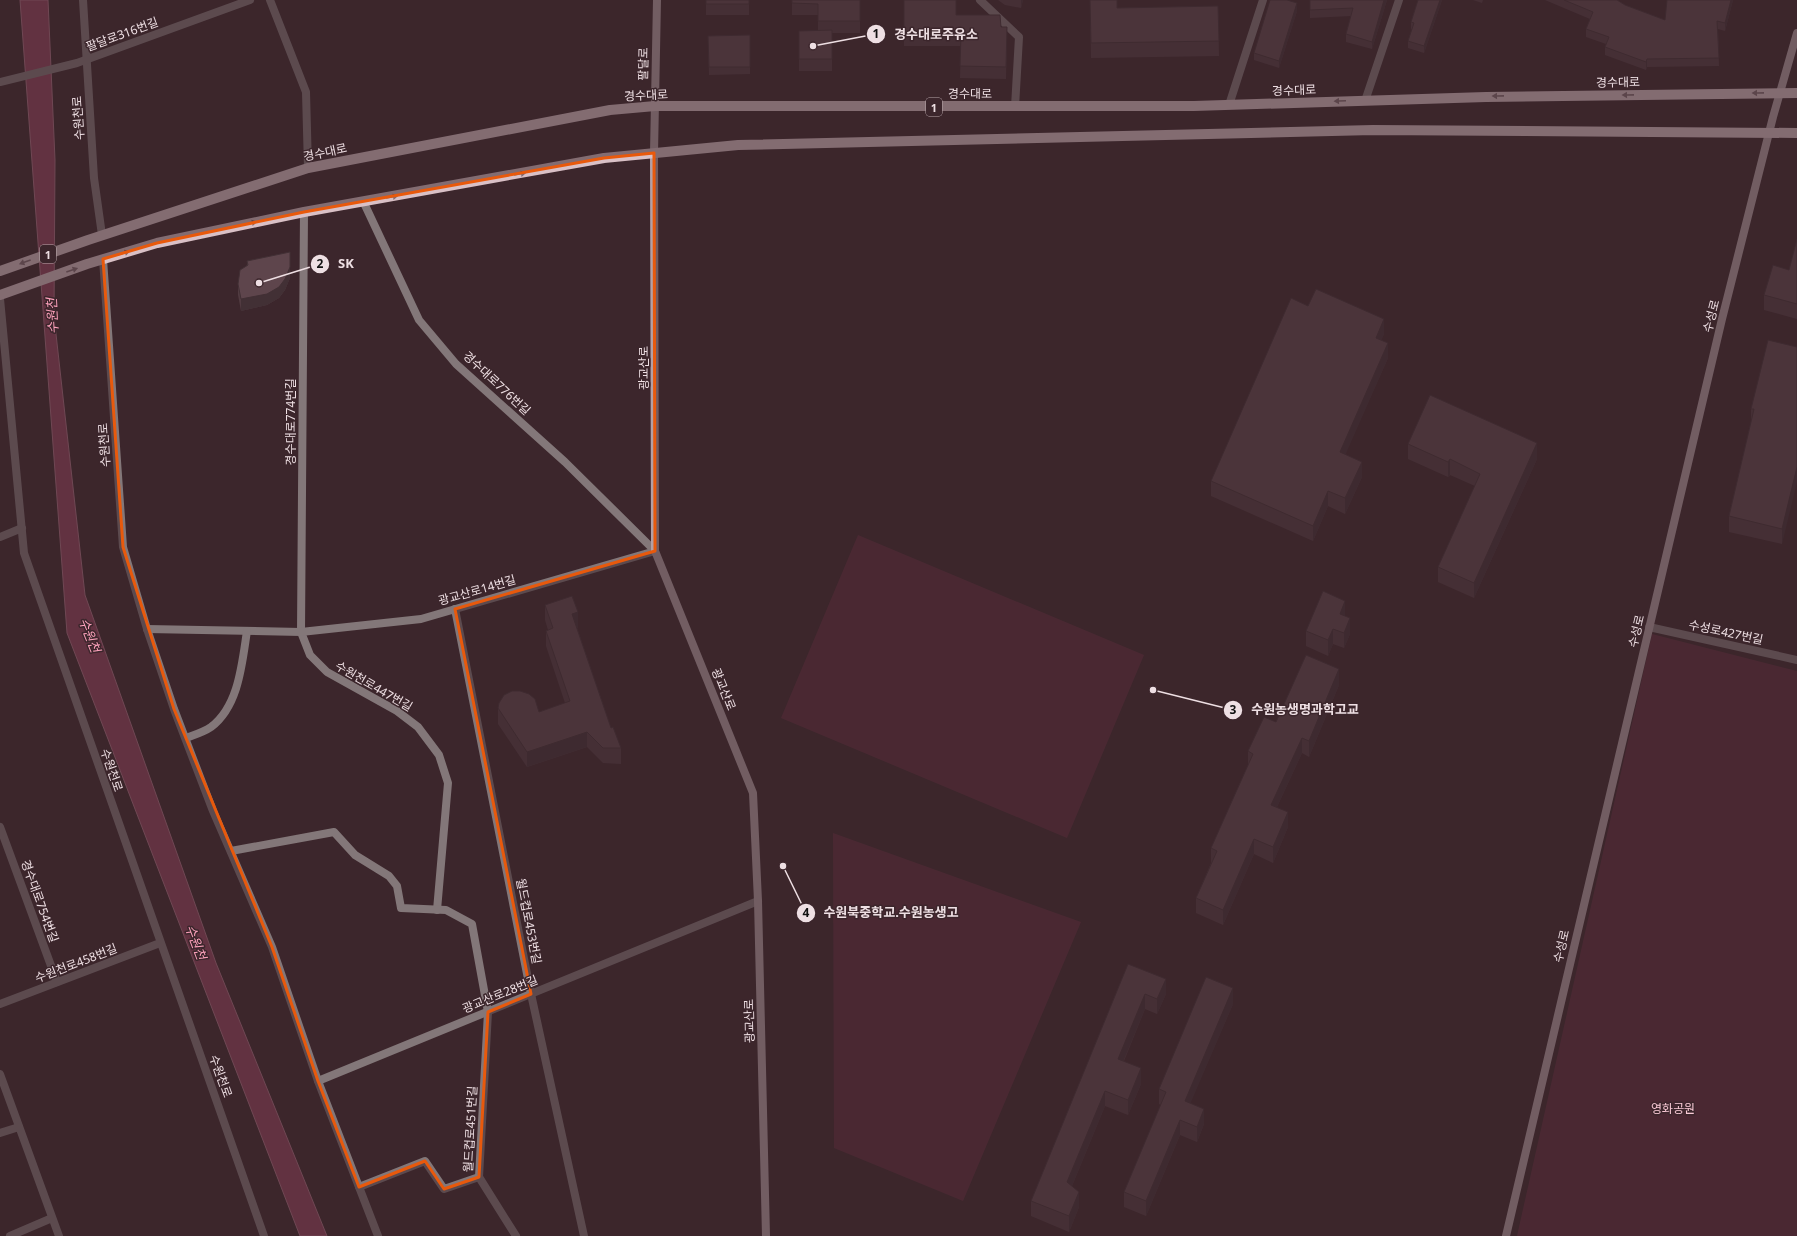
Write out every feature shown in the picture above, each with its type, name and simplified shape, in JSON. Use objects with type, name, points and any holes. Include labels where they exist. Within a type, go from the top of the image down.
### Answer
[{"type":"main road","name":"팔달로","points":[[654,153],[657,0]]},
{"type":"main road","name":"수성로","points":[[1506,1236],[1722,319],[1780,93],[1797,34]]},
{"type":"main road","name":"경수대로","points":[[4,270],[102,235],[308,168],[610,110],[655,106],[1229,105],[1486,97],[1797,93]]},
{"type":"main road","name":"1","points":[[4,294],[87,264],[157,243],[304,212],[604,158],[738,145],[1373,130],[1797,133]]},
{"type":"main road","name":"광교산로","points":[[654,153],[655,551],[753,793],[758,901],[766,1236]]},
{"type":"street","name":"수원천로","points":[[83,0],[94,178],[102,235]]},
{"type":"street","name":"팔달로316번길","points":[[0,82],[77,63],[250,0]]},
{"type":"street","points":[[270,0],[306,92],[308,168]]},
{"type":"street","points":[[980,0],[1018,37],[1015,106]]},
{"type":"street","points":[[1229,105],[1263,0]]},
{"type":"street","points":[[1365,100],[1399,0]]},
{"type":"street","name":"경수대로776번길","points":[[364,202],[419,320],[456,364],[565,462],[655,551]]},
{"type":"street","name":"경수대로774번길","points":[[301,632],[304,212]]},
{"type":"street","name":"수원천로","points":[[103,259],[123,547],[147,629],[186,738],[231,851],[272,947],[318,1081],[378,1236]]},
{"type":"street","name":"수원천로","points":[[0,299],[24,553],[264,1236]]},
{"type":"street","points":[[0,537],[22,528]]},
{"type":"street","name":"광교산로14번길","points":[[301,632],[421,619],[655,551]]},
{"type":"street","name":"월드컵로453번길","points":[[455,609],[531,994],[584,1236]]},
{"type":"street","name":"수성로427번길","points":[[1649,627],[1797,660]]},
{"type":"street","points":[[147,629],[301,632]]},
{"type":"street","points":[[186,738],[211,727],[227,711],[241,673],[247,631]]},
{"type":"street","name":"수원천로447번길","points":[[301,632],[310,655],[326,672],[402,715],[418,727],[439,755],[448,783],[437,910]]},
{"type":"street","name":"경수대로754번길","points":[[0,827],[57,982]]},
{"type":"street","points":[[231,851],[334,832],[355,856],[389,876],[397,886],[401,908],[446,910],[472,924],[488,1012]]},
{"type":"street","name":"광교산로28번길","points":[[318,1081],[758,901]]},
{"type":"street","name":"수원천로458번길","points":[[0,1004],[160,943]]},
{"type":"street","name":"월드컵로451번길","points":[[488,1012],[478,1177],[516,1236]]},
{"type":"street","points":[[0,1074],[59,1236]]},
{"type":"street","points":[[0,1133],[19,1127]]},
{"type":"street","points":[[360,1187],[425,1161],[444,1189],[478,1177]]},
{"type":"street","points":[[10,1236],[52,1218]]},
{"type":"highlighted area","points":[[654,153],[655,551],[455,609],[531,994],[488,1012],[479,1177],[444,1189],[425,1161],[359,1187],[318,1081],[272,947],[174,709],[123,547],[103,259],[157,243],[304,212],[604,158]]},
{"type":"green space","points":[[858,535],[1144,655],[1067,838],[781,718]]},
{"type":"green space","name":"영화공원","points":[[1652,634],[1797,671],[1797,1236],[1517,1236]]},
{"type":"green space","points":[[833,833],[1081,922],[963,1201],[834,1148]]},
{"type":"water","name":"수원천","points":[[20,0],[48,0],[55,160],[54,316],[85,595],[216,963],[327,1236],[300,1236],[67,633]]},
{"type":"building","points":[[706,0],[749,0],[749,4],[706,4]]},
{"type":"building","points":[[792,0],[860,0],[860,21],[818,21],[818,4],[792,3]]},
{"type":"building","points":[[904,0],[956,0],[956,15],[1000,15],[1001,27],[1007,27],[1006,67],[960,66],[961,35],[904,34]]},
{"type":"building","points":[[1090,0],[1117,0],[1117,8],[1218,6],[1219,41],[1091,43]]},
{"type":"building","points":[[1270,0],[1287,0],[1297,3],[1279,61],[1254,53]]},
{"type":"building","points":[[1310,0],[1384,0],[1372,42],[1346,34],[1353,8],[1310,10]]},
{"type":"building","points":[[1418,0],[1440,0],[1424,46],[1408,41],[1414,23],[1411,22]]},
{"type":"building","points":[[1564,0],[1617,0],[1625,5],[1665,20],[1667,0],[1731,0],[1725,23],[1717,21],[1719,58],[1647,59],[1646,62],[1605,47],[1609,37],[1586,29],[1593,12]]},
{"type":"building","points":[[832,30],[832,59],[799,59],[799,31]]},
{"type":"building","points":[[750,35],[750,67],[709,67],[708,36]]},
{"type":"building","points":[[1797,239],[1797,304],[1764,295],[1773,265],[1789,270]]},
{"type":"building","points":[[290,252],[290,267],[285,279],[279,287],[267,294],[241,299],[238,284],[240,270],[248,265],[247,261]]},
{"type":"building","points":[[1316,289],[1384,319],[1376,338],[1388,343],[1340,452],[1362,462],[1345,498],[1328,491],[1313,526],[1211,481],[1291,298],[1308,306]]},
{"type":"building","points":[[1768,340],[1797,347],[1797,467],[1782,529],[1729,516],[1754,409],[1751,409]]},
{"type":"building","points":[[1430,395],[1537,443],[1474,583],[1438,567],[1480,474],[1450,459],[1448,462],[1408,444]]},
{"type":"building","points":[[1323,591],[1345,601],[1340,614],[1350,618],[1344,633],[1333,629],[1328,640],[1306,631]]},
{"type":"building","points":[[572,596],[578,612],[572,614],[611,728],[613,727],[621,748],[603,748],[587,732],[527,752],[498,708],[499,703],[504,695],[512,691],[520,691],[529,694],[535,699],[539,712],[570,701],[546,631],[553,628],[545,605]]},
{"type":"building","points":[[1306,655],[1339,669],[1309,741],[1302,738],[1271,805],[1288,812],[1273,847],[1254,839],[1223,910],[1196,898],[1217,851],[1211,848],[1253,754],[1248,751],[1264,717],[1276,722]]},
{"type":"building","points":[[1128,964],[1166,979],[1157,999],[1145,994],[1118,1059],[1141,1068],[1128,1100],[1105,1091],[1067,1182],[1079,1192],[1069,1216],[1031,1201]]},
{"type":"building","points":[[1206,977],[1233,988],[1185,1101],[1204,1109],[1197,1127],[1180,1120],[1146,1201],[1124,1192],[1166,1092],[1159,1089]]},
{"type":"place","name":"경수대로주유소","points":[[813,46]]},
{"type":"place","name":"SK","points":[[259,283]]},
{"type":"place","name":"수원농생명과학고교","points":[[1153,690]]},
{"type":"place","name":"수원북중학교.수원농생고","points":[[783,866]]}]
